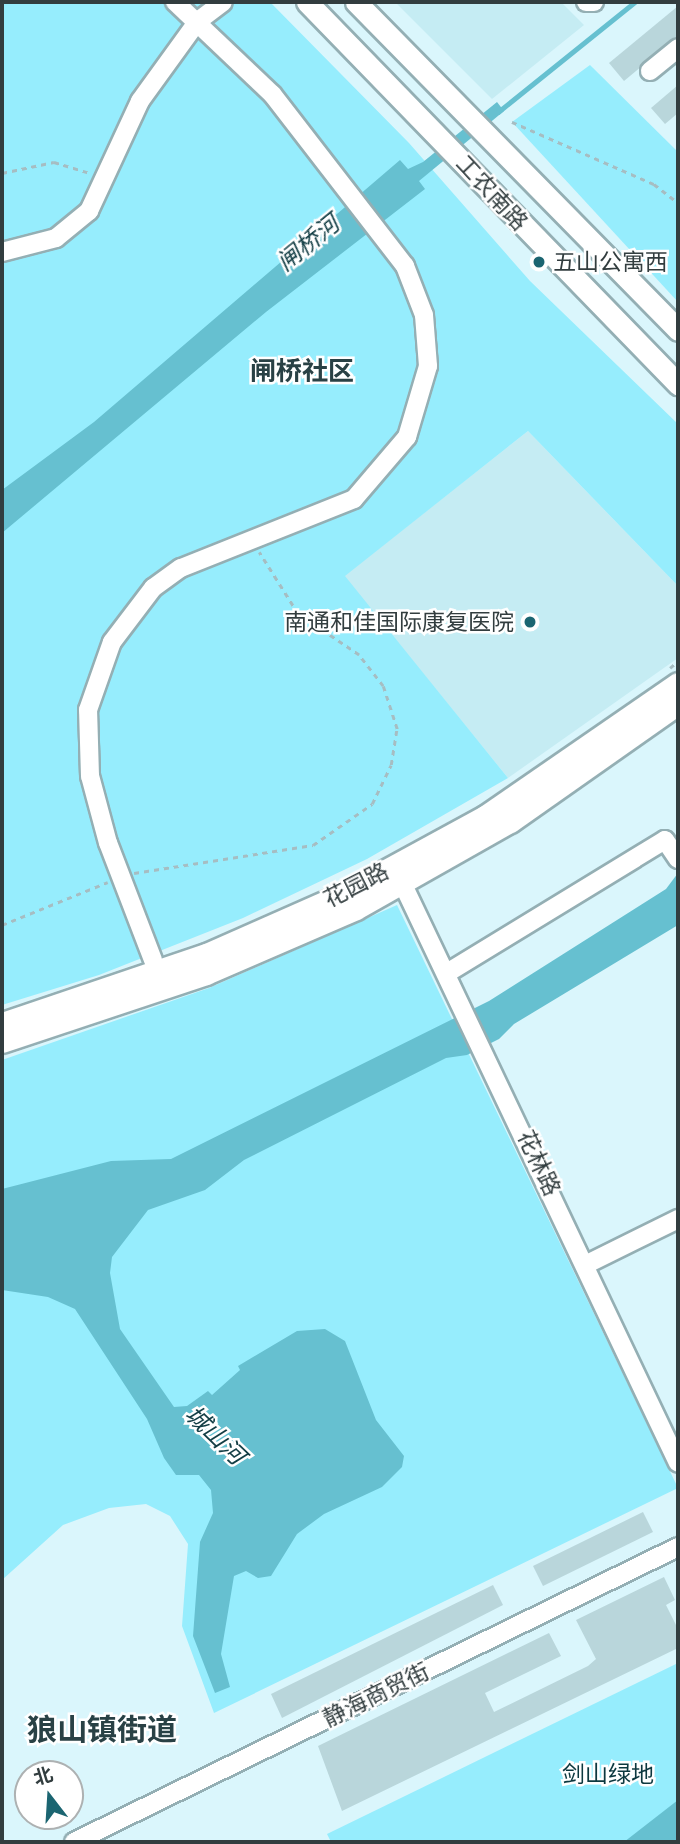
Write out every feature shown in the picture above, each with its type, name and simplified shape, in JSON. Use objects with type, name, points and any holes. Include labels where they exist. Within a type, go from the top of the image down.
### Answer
[{"type":"main road","name":"工农南路","points":[[307,2],[678,384]]},
{"type":"main road","name":"工农南路","points":[[356,2],[678,330]]},
{"type":"main road","name":"花园路","points":[[2,1042],[206,974],[398,874],[485,816],[673,676]]},
{"type":"main road","name":"花园路","points":[[2,1023],[206,954],[398,874],[510,822],[678,704]]},
{"type":"street","points":[[153,960],[121,877],[90,776],[88,709],[98,674],[119,630],[153,588],[199,557],[354,499],[387,467],[415,420],[428,366],[424,315],[405,266],[271,94],[175,2]]},
{"type":"street","points":[[2,251],[67,232],[106,182],[140,102],[198,22],[223,2]]},
{"type":"street","points":[[586,2],[594,2]]},
{"type":"street","points":[[650,71],[678,48]]},
{"type":"street","points":[[447,972],[665,840],[678,859]]},
{"type":"street","name":"花林路","points":[[398,874],[494,1066],[678,1463]]},
{"type":"street","points":[[587,1264],[678,1219]]},
{"type":"street","name":"静海商贸街","points":[[74,1842],[678,1547]]},
{"type":"path","points":[[512,122],[654,184],[678,203]]},
{"type":"path","points":[[2,173],[54,162],[106,182]]},
{"type":"path","points":[[2,925],[121,877],[313,845],[372,804],[391,765],[397,729],[383,686],[359,655],[307,622],[284,598],[252,536]]},
{"type":"path","points":[[673,676],[678,661]]},
{"type":"shaded area","points":[[395,2],[561,2],[584,25],[492,99]]},
{"type":"shaded area","name":"南通和佳国际康复医院","points":[[528,431],[678,586],[678,658],[508,778],[344,576]]},
{"type":"green space","points":[[2,2],[270,2],[409,143],[530,281],[678,424],[678,586],[528,431],[345,576],[508,778],[367,859],[243,918],[99,975],[2,1005]]},
{"type":"green space","points":[[590,65],[678,152],[678,302],[512,122]]},
{"type":"green space","points":[[397,905],[678,1488],[214,1713],[182,1626],[188,1544],[170,1516],[146,1504],[109,1508],[63,1525],[2,1580],[2,1060],[209,988]]},
{"type":"green space","name":"剑山绿地","points":[[678,1663],[678,1842],[331,1842],[327,1834]]},
{"type":"water","points":[[497,102],[504,111],[419,181],[425,189],[266,312],[2,533],[2,490],[94,422],[400,160],[408,169],[423,162]]},
{"type":"water","name":"城山河","points":[[678,873],[678,925],[514,1024],[499,1039],[467,1055],[446,1058],[244,1160],[205,1190],[148,1210],[112,1257],[110,1273],[120,1329],[174,1407],[187,1406],[208,1391],[212,1395],[240,1370],[238,1366],[297,1331],[325,1329],[345,1341],[376,1420],[404,1456],[402,1467],[382,1487],[324,1514],[297,1534],[271,1576],[258,1578],[246,1571],[234,1576],[221,1654],[230,1687],[215,1693],[193,1636],[200,1542],[213,1513],[211,1490],[199,1475],[176,1475],[164,1458],[147,1419],[75,1309],[48,1297],[2,1290],[2,1189],[111,1161],[171,1159],[489,1001],[666,889]]},
{"type":"water","points":[[678,1800],[678,1842],[624,1842]]},
{"type":"building","points":[[678,6],[678,36],[624,81],[609,63]]},
{"type":"building","points":[[678,85],[678,113],[665,124],[651,108]]},
{"type":"building","points":[[643,1512],[653,1532],[543,1586],[533,1566]]},
{"type":"building","points":[[664,1577],[675,1600],[666,1605],[678,1629],[678,1648],[342,1811],[318,1746],[549,1633],[561,1656],[485,1693],[494,1712],[588,1666],[596,1659],[576,1620]]},
{"type":"building","points":[[493,1585],[503,1605],[282,1718],[271,1694]]},
{"type":"waterway","name":"闸桥河","points":[[498,112],[635,2]]},
{"type":"place","name":"五山公寓西","points":[[539,262]]},
{"type":"place","name":"南通和佳国际康复医院","points":[[530,622]]},
{"type":"district","name":"闸桥社区","points":[[302,372]]},
{"type":"district","name":"狼山镇街道","points":[[102,1730]]}]
